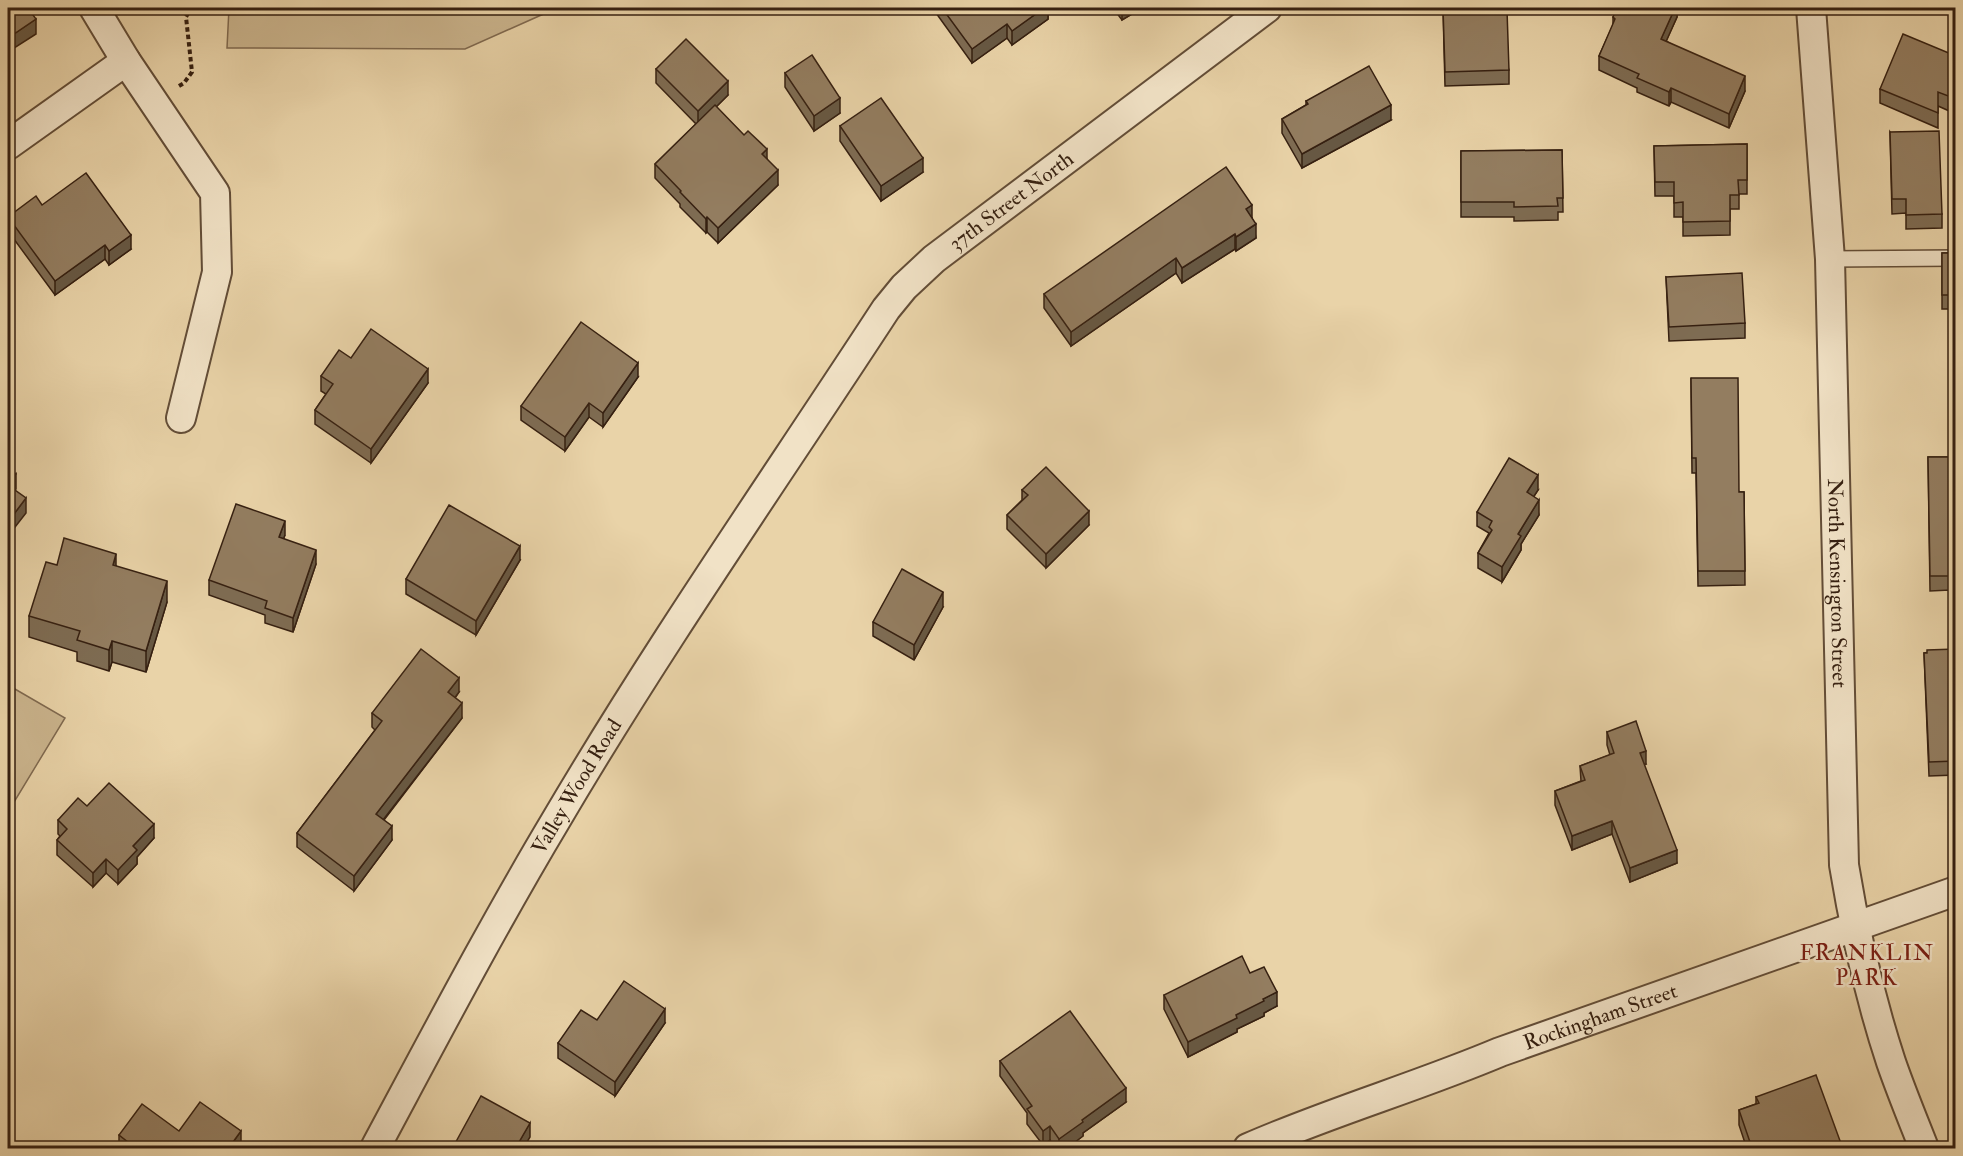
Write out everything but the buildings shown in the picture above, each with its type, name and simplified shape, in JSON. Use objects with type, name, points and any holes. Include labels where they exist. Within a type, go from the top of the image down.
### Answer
[{"type":"street","points":[[94,8],[126,61],[214,193],[217,272],[181,418]]},
{"type":"street","name":"37th Street North","points":[[801,439],[886,309],[904,287],[934,259],[1267,8]]},
{"type":"street","name":"North Kensington Street","points":[[1811,8],[1830,259],[1844,865],[1854,927],[1878,1021],[1924,1149]]},
{"type":"street","points":[[8,145],[126,61]]},
{"type":"street","name":"Valley Wood Road","points":[[375,1149],[501,914],[557,818],[663,647],[801,439]]},
{"type":"street","name":"Rockingham Street","points":[[1248,1149],[1287,1131],[1500,1052],[1956,891]]},
{"type":"lane","points":[[1830,259],[1956,258]]},
{"type":"path","points":[[152,100],[184,83],[192,72],[186,17],[191,8]]},
{"type":"shaded area","points":[[229,8],[553,8],[465,49],[227,48]]},
{"type":"shaded area","points":[[8,685],[65,718],[8,812]]},
{"type":"district","name":"FRANKLIN PARK","points":[[1867,966]]}]
